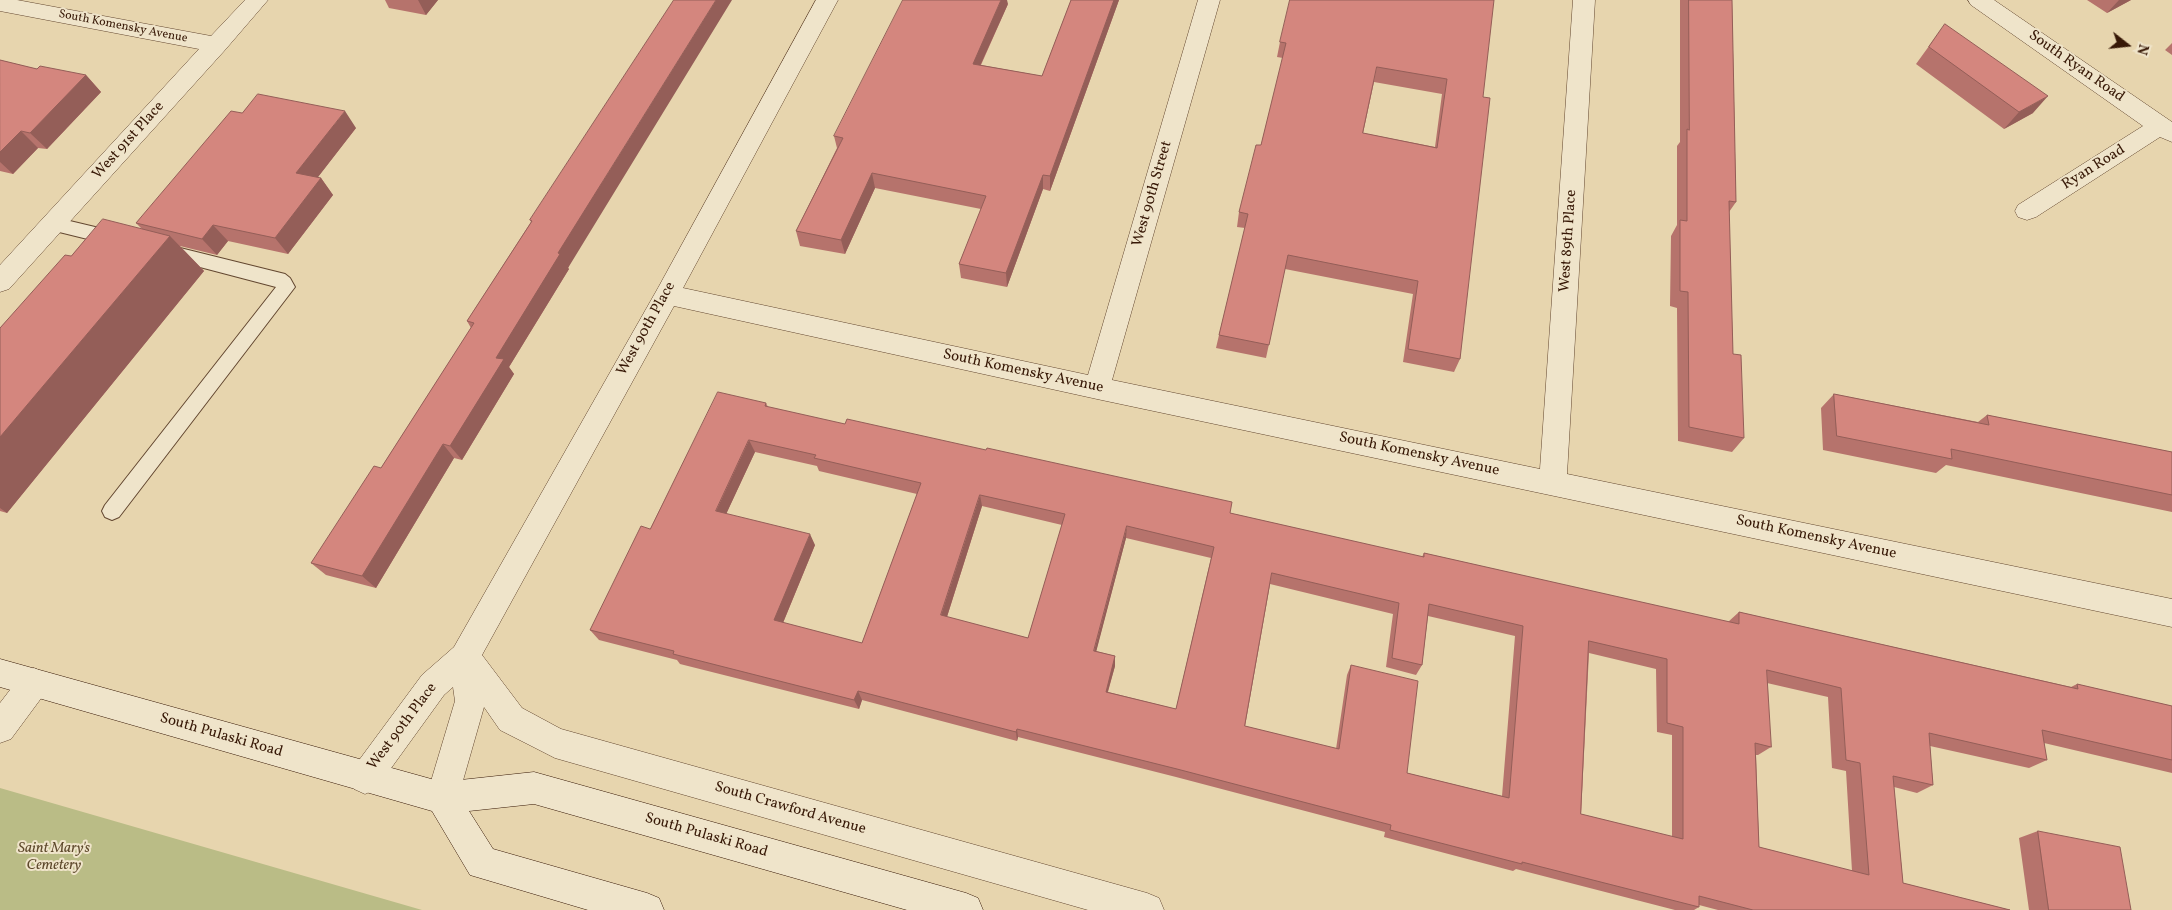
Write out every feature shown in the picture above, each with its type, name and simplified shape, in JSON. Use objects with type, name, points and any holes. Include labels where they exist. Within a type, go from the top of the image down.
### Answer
[{"type":"street","name":"West 91st Place","points":[[0,282],[257,0]]},
{"type":"street","name":"West 90th Place","points":[[365,778],[433,685],[465,657],[667,295],[827,0]]},
{"type":"street","name":"West 90th Street","points":[[1097,388],[1209,0]]},
{"type":"street","name":"West 89th Place","points":[[1553,483],[1584,0]]},
{"type":"street","name":"South Ryan Road","points":[[1979,0],[2166,130]]},
{"type":"street","name":"South Komensky Avenue","points":[[0,4],[216,45]]},
{"type":"street","name":"Ryan Road","points":[[2027,210],[2166,130]]},
{"type":"street","name":"South Komensky Avenue","points":[[667,295],[1097,388],[2172,613]]},
{"type":"street","points":[[465,657],[470,701],[442,798],[482,863],[647,910]]},
{"type":"street","name":"South Crawford Avenue","points":[[465,657],[511,719],[555,743],[1147,910]]},
{"type":"street","name":"South Pulaski Road","points":[[0,673],[365,778],[442,798],[534,788],[966,910]]},
{"type":"street","points":[[0,728],[34,683]]},
{"type":"lane","points":[[53,224],[279,279],[286,287],[112,511]]},
{"type":"green space","name":"Saint Mary's Cemetery","points":[[0,788],[422,910],[0,910]]},
{"type":"building","points":[[674,0],[716,0],[558,253],[560,254],[496,358],[504,359],[450,446],[443,444],[362,576],[311,563],[374,466],[381,468],[474,323],[467,321],[532,221],[530,220]]},
{"type":"building","points":[[903,0],[1001,0],[973,64],[1042,76],[1071,0],[1114,0],[1050,176],[1043,175],[1006,273],[959,264],[986,196],[872,173],[841,240],[796,231],[843,138],[834,136]]},
{"type":"building","points":[[1290,0],[1494,0],[1483,97],[1490,98],[1460,359],[1408,349],[1418,281],[1288,255],[1269,345],[1219,335],[1248,214],[1239,212],[1256,145],[1261,145],[1286,43],[1280,42]],"holes":[[[1377,67],[1447,79],[1437,148],[1363,133]]]},
{"type":"building","points":[[1689,0],[1732,0],[1736,202],[1729,201],[1733,354],[1741,355],[1744,438],[1689,427],[1688,292],[1680,291],[1680,220],[1687,221]]},
{"type":"building","points":[[1945,24],[2048,96],[2019,112],[1929,47]]},
{"type":"building","points":[[0,60],[37,69],[40,66],[86,75],[30,133],[21,131],[0,152]]},
{"type":"building","points":[[258,94],[345,111],[296,173],[321,178],[275,238],[213,225],[202,239],[136,223],[231,111],[242,113]]},
{"type":"building","points":[[103,219],[170,236],[0,437],[0,328],[65,255],[71,256]]},
{"type":"building","points":[[718,392],[766,403],[765,406],[845,424],[847,419],[1232,502],[1230,513],[1424,557],[1424,553],[1739,624],[1739,612],[2078,689],[2077,684],[2172,706],[2172,760],[2042,730],[2047,760],[1929,733],[1933,785],[1893,776],[1903,883],[2010,910],[1753,910],[1699,896],[1699,907],[1390,830],[1391,825],[1017,729],[1016,732],[858,691],[854,700],[673,654],[674,651],[590,630],[641,526],[650,529]],"holes":[[[749,440],[816,455],[814,458],[921,483],[862,643],[774,620],[810,534],[716,511]],[[980,495],[1065,514],[1028,638],[941,615]],[[1127,526],[1214,547],[1176,709],[1106,692],[1115,656],[1094,651]],[[1272,573],[1399,603],[1392,658],[1422,665],[1429,604],[1523,626],[1509,798],[1407,773],[1418,681],[1351,665],[1339,749],[1245,726]],[[1589,641],[1667,659],[1667,723],[1683,727],[1683,839],[1581,814]],[[1767,670],[1841,688],[1846,760],[1860,763],[1869,875],[1759,847],[1755,743],[1771,747]]]},
{"type":"building","points":[[1834,394],[1989,425],[1987,415],[2172,452],[2172,495],[1951,449],[1952,459],[1837,436]]},
{"type":"building","points":[[2038,831],[2120,847],[2131,910],[2049,910]]}]
